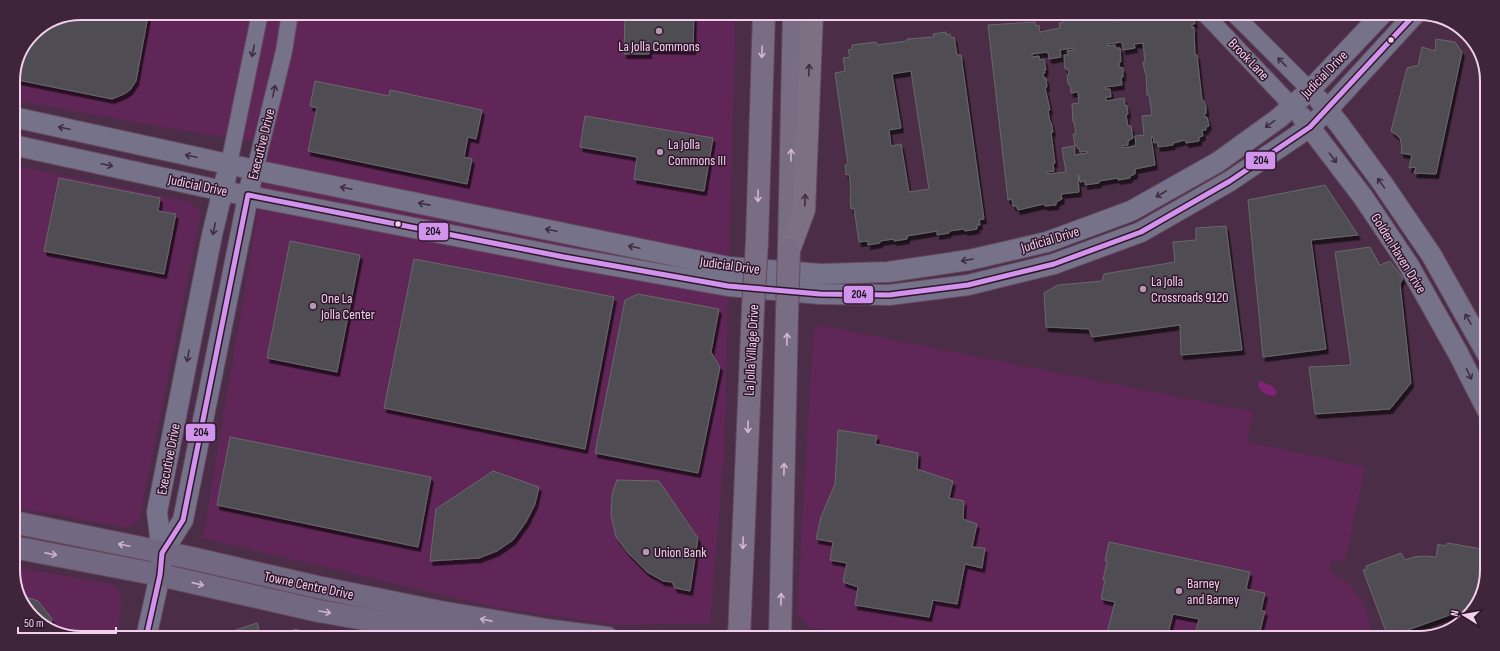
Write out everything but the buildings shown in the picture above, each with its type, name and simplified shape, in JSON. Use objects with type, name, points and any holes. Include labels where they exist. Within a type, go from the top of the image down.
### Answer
[{"type":"highway","points":[[789,250],[804,210],[812,20]]},
{"type":"main road","name":"La Jolla Village Drive","points":[[739,631],[757,241],[764,20]]},
{"type":"main road","points":[[780,631],[794,20]]},
{"type":"main road","name":"Towne Centre Drive","points":[[20,523],[317,587],[546,631]]},
{"type":"main road","name":"Towne Centre Drive","points":[[20,548],[160,575],[319,611],[432,631]]},
{"type":"street","name":"Executive Drive","points":[[148,631],[160,575],[162,553],[157,512],[259,20]]},
{"type":"street","name":"Executive Drive","points":[[162,553],[183,520],[209,397],[248,195],[284,51],[289,20]]},
{"type":"street","name":"Brook Lane","points":[[1211,20],[1293,107]]},
{"type":"street","name":"Brook Lane","points":[[1240,20],[1310,90]]},
{"type":"street","name":"Judicial Drive","points":[[20,119],[255,170],[729,267],[821,274],[888,272],[969,260],[1047,242],[1131,211],[1218,162],[1293,107],[1376,20]]},
{"type":"street","name":"Judicial Drive","points":[[20,147],[223,191],[564,257],[728,286],[820,294],[889,295],[968,285],[1046,266],[1141,232],[1230,181],[1310,127],[1410,20]]},
{"type":"street","name":"Golden Haven Drive","points":[[1310,90],[1328,109],[1432,256],[1480,342]]},
{"type":"street","name":"Golden Haven Drive","points":[[1293,107],[1363,197],[1411,269],[1458,353],[1480,396]]},
{"type":"shaded area","points":[[81,20],[734,20],[724,456],[710,623],[618,625],[493,607],[203,538],[269,144],[151,125],[20,101],[20,77],[26,54],[41,35],[51,28],[61,23]]},
{"type":"shaded area","points":[[20,166],[191,202],[201,213],[139,520],[127,528],[20,508]]},
{"type":"shaded area","points":[[814,324],[1253,412],[1247,442],[1365,467],[1345,562],[1332,560],[1329,572],[1350,585],[1362,601],[1367,612],[1370,631],[836,631],[809,627],[797,612]]},
{"type":"shaded area","points":[[1260,381],[1272,386],[1277,392],[1276,395],[1268,395],[1261,391],[1258,386]]},
{"type":"shaded area","points":[[20,568],[112,584],[122,596],[118,631],[69,630],[47,621],[30,604],[23,590]]},
{"type":"transit line","name":"204","points":[[148,631],[160,575],[162,553],[183,520],[248,195],[564,257],[728,286],[820,294],[889,295],[968,285],[1054,264],[1141,232],[1230,181],[1310,127],[1409,20]]},
{"type":"place","name":"La Jolla Commons","points":[[659,31]]},
{"type":"place","name":"La Jolla Commons III","points":[[660,152]]},
{"type":"place","name":"La Jolla Crossroads 9120","points":[[1143,289]]},
{"type":"place","name":"One La Jolla Center","points":[[313,306]]},
{"type":"place","name":"Union Bank","points":[[646,552]]},
{"type":"place","name":"Barney and Barney","points":[[1179,591]]}]
